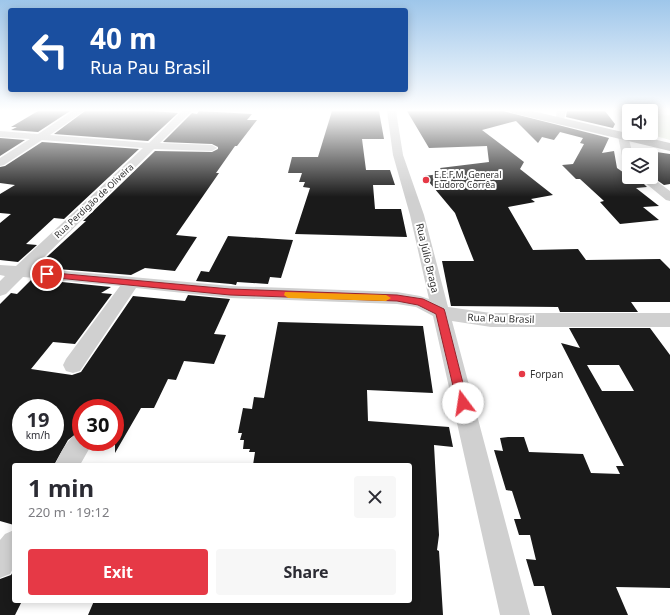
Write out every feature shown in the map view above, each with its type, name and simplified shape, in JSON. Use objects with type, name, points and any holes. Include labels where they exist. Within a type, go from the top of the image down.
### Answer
[{"type":"main road","points":[[639,140],[670,147]]},
{"type":"street","points":[[0,163],[36,140]]},
{"type":"street","points":[[74,140],[153,146],[212,148]]},
{"type":"street","name":"Rua Perdigão de Oliveira","points":[[0,290],[159,140]]},
{"type":"street","name":"Rua Júlio Braga","points":[[396,140],[398,155],[417,215],[515,615]]},
{"type":"street","points":[[653,184],[670,197]]},
{"type":"street","name":"Rua Pau Brasil","points":[[0,270],[230,292],[397,298],[420,302],[440,312],[470,318],[491,320],[668,322]]},
{"type":"street","points":[[73,365],[132,282]]},
{"type":"street","points":[[68,463],[76,451]]},
{"type":"street","points":[[0,564],[12,546]]},
{"type":"building","points":[[0,140],[25,140],[0,156]]},
{"type":"building","points":[[131,140],[149,140],[148,141]]},
{"type":"building","points":[[165,140],[242,140],[237,146],[235,146],[216,173],[219,173],[176,235],[197,237],[175,271],[145,268],[131,275],[45,268],[46,266],[38,265],[86,221],[83,221],[155,151],[212,152],[218,149],[218,147],[212,144],[163,142]]},
{"type":"building","points":[[323,140],[362,140],[366,170],[390,170],[395,185],[373,185],[375,209],[401,209],[407,237],[295,234],[310,188],[303,187],[305,182],[299,182],[302,173],[288,173],[292,157],[318,157]]},
{"type":"building","points":[[424,140],[495,140],[524,162],[520,169],[553,195],[531,199],[535,202],[508,207],[533,250],[578,249],[586,260],[660,259],[670,269],[670,302],[631,302],[638,312],[560,312],[558,307],[451,306],[442,261],[474,261],[455,213],[424,176],[440,174],[448,181],[440,168],[489,162],[487,146],[429,148]]},
{"type":"building","points":[[582,140],[608,140],[602,153],[614,151],[617,168],[622,172],[622,184],[644,184],[647,187],[636,188],[659,206],[643,207],[659,220],[620,224],[600,202],[604,201],[580,179],[576,179],[562,165],[573,164],[584,144],[580,143]]},
{"type":"building","points":[[42,142],[139,149],[64,219],[54,218],[26,244],[37,245],[18,262],[0,260],[0,223],[11,214],[0,213],[0,194],[15,185],[0,183],[0,167],[5,166]]},
{"type":"building","points":[[658,152],[670,154],[670,184],[664,185],[658,181]]},
{"type":"building","points":[[228,236],[293,240],[281,278],[270,277],[268,284],[237,282],[236,285],[196,281],[201,271],[209,272]]},
{"type":"building","points":[[32,279],[111,287],[101,293],[112,294],[75,344],[53,342],[31,369],[72,375],[81,372],[133,296],[185,301],[188,295],[230,299],[214,334],[226,335],[214,364],[184,361],[176,380],[168,379],[154,408],[141,408],[124,437],[124,399],[72,399],[72,437],[68,440],[64,447],[64,399],[12,399],[12,451],[62,451],[55,463],[12,463],[12,524],[0,521],[0,304],[11,293],[17,294]]},
{"type":"building","points":[[278,322],[423,326],[433,393],[367,390],[368,421],[449,427],[453,447],[434,445],[439,535],[437,550],[439,551],[443,615],[88,615],[93,603],[412,603],[412,463],[253,463],[255,452],[249,452],[250,449],[243,449],[244,440],[240,440],[242,433],[238,433],[243,408],[252,409],[254,397],[264,398]]},
{"type":"building","points":[[569,328],[650,328],[670,355],[670,588],[616,587],[628,615],[552,615],[544,586],[534,586],[526,559],[536,560],[530,535],[519,535],[514,519],[521,519],[512,491],[506,490],[494,450],[503,451],[500,438],[524,437],[529,452],[583,454],[591,473],[620,474],[616,466],[624,466],[561,343],[580,348]],"holes":[[[587,365],[619,365],[634,391],[602,391]]]},
{"type":"building","points":[[12,573],[12,603],[21,603],[15,615],[0,615],[0,579]]},
{"type":"slow traffic","points":[[288,295],[386,298]]},
{"type":"place","name":"E.E.F.M. General Eudoro Corrêa","points":[[426,180]]},
{"type":"place","name":"Forpan","points":[[522,374]]},
{"type":"route","points":[[47,274],[230,292],[362,298],[397,298],[420,302],[440,312],[463,403]]}]
